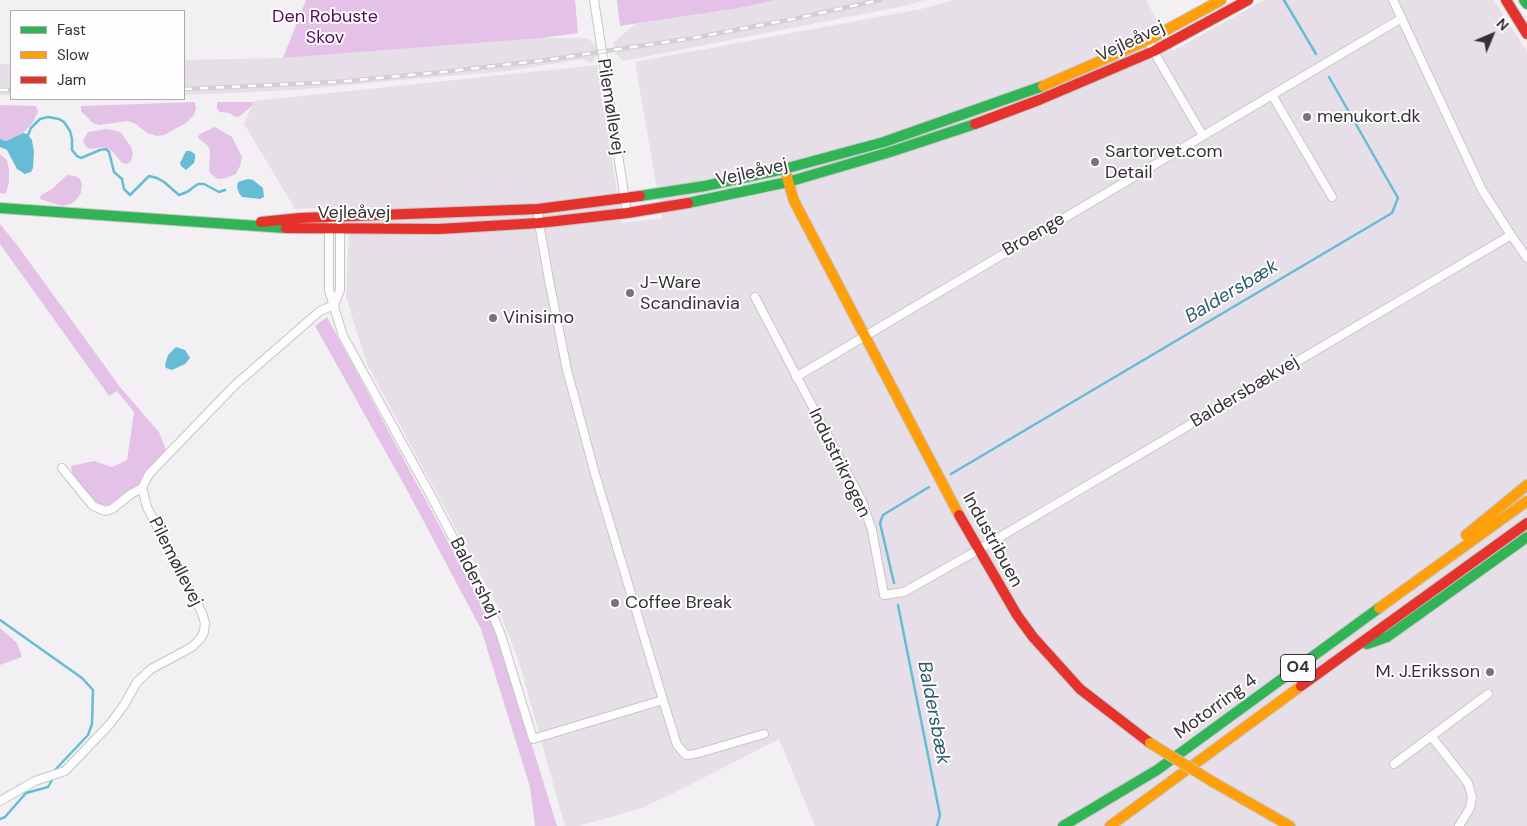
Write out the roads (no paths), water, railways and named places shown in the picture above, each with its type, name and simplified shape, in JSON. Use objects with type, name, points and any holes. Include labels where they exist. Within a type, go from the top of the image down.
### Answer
[{"type":"main road","name":"Vejleåvej","points":[[230,224],[300,218],[538,209],[705,186],[784,169],[884,142],[1035,90],[1148,40],[1221,0]]},
{"type":"main road","name":"Vejleåvej","points":[[0,208],[329,229],[439,229],[539,223],[627,214],[709,200],[788,182],[966,127],[1039,100],[1154,51],[1248,0]]},
{"type":"main road","points":[[1506,0],[1527,34]]},
{"type":"main road","points":[[1524,0],[1527,4]]},
{"type":"main road","name":"Industribuen","points":[[784,169],[794,201],[978,550],[1017,615],[1056,664],[1080,689],[1113,716],[1150,743],[1290,826]]},
{"type":"main road","points":[[709,200],[728,201],[778,191],[786,194],[794,201]]},
{"type":"main road","name":"O4","points":[[1434,570],[1440,556],[1527,485]]},
{"type":"main road","name":"Motorring 4","points":[[1064,826],[1157,770],[1527,501]]},
{"type":"main road","name":"Motorring 4","points":[[1110,826],[1527,523]]},
{"type":"main road","name":"O4","points":[[1350,650],[1387,637],[1527,537]]},
{"type":"street","name":"Pilemøllevej","points":[[594,0],[627,214]]},
{"type":"street","points":[[1393,0],[1482,190],[1527,258]]},
{"type":"street","name":"Broenge","points":[[865,334],[1402,18]]},
{"type":"street","points":[[1148,40],[1203,136]]},
{"type":"street","points":[[1272,95],[1332,197]]},
{"type":"street","points":[[538,209],[539,223],[568,370],[595,474],[677,745],[686,755],[695,754],[764,734]]},
{"type":"street","points":[[329,229],[337,217]]},
{"type":"street","points":[[62,468],[93,506],[105,511],[112,510],[130,494],[142,488],[149,474],[236,385],[320,311],[334,305],[340,290],[341,229],[337,217]]},
{"type":"street","name":"Baldershøj","points":[[329,229],[329,290],[343,336],[489,606],[502,636],[533,739],[663,700]]},
{"type":"street","name":"Baldersbækvej","points":[[978,550],[1511,235]]},
{"type":"street","name":"Industrikrogen","points":[[755,298],[862,501],[872,530],[884,595],[904,592],[978,550]]},
{"type":"street","points":[[796,377],[865,334]]},
{"type":"street","name":"Pilemøllevej","points":[[0,800],[46,777],[65,771],[110,724],[124,705],[137,682],[151,669],[192,647],[204,632],[202,613],[147,507],[142,488]]},
{"type":"street","points":[[1394,764],[1488,694]]},
{"type":"street","points":[[1431,736],[1468,783],[1472,797],[1470,808],[1459,826]]},
{"type":"water","points":[[23,133],[27,134],[32,140],[34,152],[33,168],[31,172],[25,174],[17,169],[7,150],[0,147],[0,139],[6,141]]},
{"type":"water","points":[[186,151],[195,154],[195,158],[194,163],[186,170],[180,163]]},
{"type":"water","points":[[248,179],[253,180],[263,188],[264,197],[260,199],[242,197],[237,187],[238,182]]},
{"type":"water","points":[[176,347],[185,350],[190,358],[185,364],[172,370],[166,368],[165,365],[168,355]]},
{"type":"waterway","name":"Baldersbæk","points":[[1284,0],[1316,54]]},
{"type":"waterway","name":"Baldersbæk","points":[[951,474],[1392,213],[1398,198],[1329,77]]},
{"type":"waterway","points":[[28,135],[31,128],[40,119],[48,117],[59,119],[64,122],[70,131],[72,150],[77,156],[81,158],[106,149],[109,152],[114,172],[122,179],[124,189],[130,195],[149,176],[164,182],[179,195],[198,184],[204,184],[219,192],[225,190]]},
{"type":"waterway","name":"Baldersbæk","points":[[894,583],[880,523],[883,515],[929,487]]},
{"type":"waterway","name":"Baldersbæk","points":[[898,605],[940,815],[937,826]]},
{"type":"waterway","points":[[0,620],[82,678],[93,690],[92,724],[88,735],[55,770],[48,787],[26,793],[5,817],[0,819]]},
{"type":"railway","points":[[185,89],[335,82],[546,60],[693,38],[880,0]]},
{"type":"railway","points":[[0,90],[10,90]]},
{"type":"place","name":"menukort.dk","points":[[1307,117]]},
{"type":"place","name":"Sartorvet.com Detail","points":[[1095,162]]},
{"type":"place","name":"J-Ware Scandinavia","points":[[630,293]]},
{"type":"place","name":"Vinisimo","points":[[493,318]]},
{"type":"place","name":"Coffee Break","points":[[615,603]]},
{"type":"place","name":"M. J.Eriksson","points":[[1490,672]]},
{"type":"park label","name":"Den Robuste Skov","points":[[325,27]]}]
